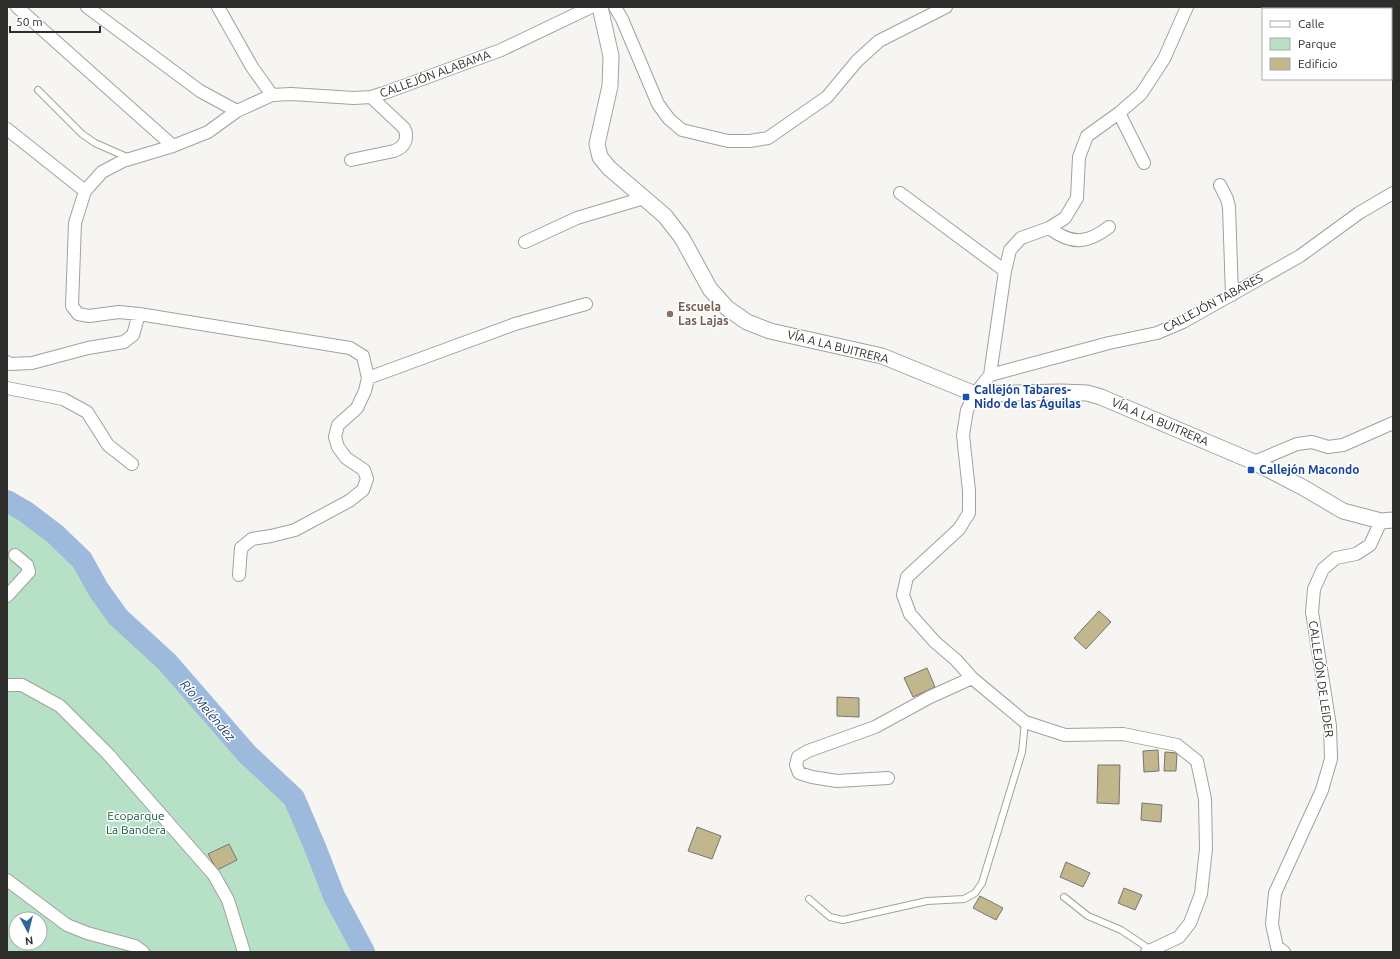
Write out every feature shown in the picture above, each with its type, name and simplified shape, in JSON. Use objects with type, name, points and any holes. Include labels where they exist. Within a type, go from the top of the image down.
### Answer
[{"type":"street","points":[[17,7],[173,146]]},
{"type":"street","points":[[87,7],[200,91],[237,110]]},
{"type":"street","points":[[218,7],[252,67],[272,95]]},
{"type":"street","name":"CALLEJÓN ALABAMA","points":[[139,314],[119,312],[89,316],[78,314],[72,306],[75,223],[85,191],[102,172],[130,159],[173,146],[208,132],[237,110],[272,95],[291,94],[354,98],[370,97],[501,50],[591,7]]},
{"type":"street","name":"VÍA A LA BUITRERA","points":[[600,7],[611,56],[610,86],[597,144],[600,158],[609,168],[665,216],[682,238],[710,289],[727,308],[747,322],[770,331],[882,356],[975,394],[1061,392],[1087,394],[1101,397],[1254,462],[1304,488],[1343,511],[1387,521]]},
{"type":"street","points":[[615,7],[622,19],[658,104],[669,119],[682,130],[728,141],[750,141],[768,138],[827,97],[857,61],[879,41],[946,7]]},
{"type":"street","points":[[1149,951],[1179,937],[1190,923],[1201,894],[1206,848],[1205,799],[1198,761],[1177,745],[1123,734],[1065,735],[1025,722],[972,678],[956,660],[935,642],[910,614],[903,594],[907,577],[959,529],[969,513],[969,491],[963,435],[967,410],[975,394],[990,376],[1005,271],[1010,250],[1021,238],[1050,228],[1066,218],[1077,198],[1078,157],[1087,136],[1119,113],[1141,94],[1164,59],[1187,7]]},
{"type":"street","points":[[351,160],[394,151],[400,149],[404,145],[407,133],[404,128],[370,97]]},
{"type":"street","points":[[1119,113],[1144,163]]},
{"type":"street","points":[[8,129],[85,191]]},
{"type":"street","points":[[1220,185],[1228,199],[1229,207],[1232,295]]},
{"type":"street","points":[[900,193],[1005,271]]},
{"type":"street","name":"CALLEJÓN TABARES","points":[[990,376],[1102,345],[1157,333],[1183,322],[1300,256],[1359,213],[1393,193]]},
{"type":"street","points":[[525,242],[577,218],[644,198]]},
{"type":"street","points":[[1050,228],[1060,236],[1069,240],[1080,240],[1092,238],[1109,227]]},
{"type":"street","points":[[368,378],[515,324],[586,304]]},
{"type":"street","points":[[7,362],[10,364],[32,363],[88,348],[124,342],[133,335],[139,314],[350,348],[363,356],[368,378],[365,391],[357,408],[338,425],[335,437],[338,447],[346,458],[364,470],[367,479],[363,490],[349,501],[295,530],[271,536],[252,538],[240,548],[238,575]]},
{"type":"street","points":[[7,388],[63,399],[88,412],[108,445],[132,464]]},
{"type":"street","points":[[1254,462],[1297,444],[1312,442],[1328,447],[1343,445],[1393,423]]},
{"type":"street","name":"CALLEJÓN DE LEIDER","points":[[1284,952],[1277,947],[1272,924],[1275,893],[1322,790],[1331,759],[1330,726],[1312,612],[1314,589],[1323,569],[1336,558],[1356,554],[1370,545],[1387,521]]},
{"type":"street","points":[[7,596],[29,572],[27,565],[15,556]]},
{"type":"street","points":[[888,778],[837,781],[812,777],[799,773],[796,765],[798,757],[808,751],[875,727],[930,697],[972,678]]},
{"type":"street","points":[[7,685],[22,685],[60,706],[108,754],[214,875],[228,900],[244,952]]},
{"type":"street","points":[[7,880],[67,925],[87,933],[135,946],[143,952]]},
{"type":"lane","points":[[38,90],[82,134],[95,143],[130,159]]},
{"type":"lane","points":[[809,900],[830,917],[843,920],[927,901],[964,898],[975,893],[982,883],[1022,752],[1025,722]]},
{"type":"lane","points":[[1064,896],[1088,916],[1121,930],[1149,951]]},
{"type":"green space","name":"Ecoparque La Bandera","points":[[7,501],[26,512],[55,534],[82,560],[98,589],[118,617],[167,662],[247,754],[294,798],[334,896],[364,952],[7,952]]},
{"type":"building","points":[[1099,611],[1111,622],[1086,649],[1074,638]]},
{"type":"building","points":[[927,668],[935,687],[913,697],[904,678]]},
{"type":"building","points":[[837,697],[859,698],[859,717],[837,716]]},
{"type":"building","points":[[1158,750],[1159,771],[1144,772],[1143,751]]},
{"type":"building","points":[[1165,752],[1177,753],[1176,771],[1164,771]]},
{"type":"building","points":[[1098,765],[1120,765],[1119,804],[1097,803]]},
{"type":"building","points":[[1142,803],[1162,805],[1161,822],[1141,820]]},
{"type":"building","points":[[697,827],[721,836],[712,859],[688,851]]},
{"type":"building","points":[[229,844],[237,860],[217,870],[208,854]]},
{"type":"building","points":[[1066,862],[1090,873],[1083,887],[1060,877]]},
{"type":"building","points":[[1124,888],[1142,895],[1135,910],[1118,903]]},
{"type":"building","points":[[980,896],[1003,908],[996,920],[973,908]]},
{"type":"waterway","name":"Río Meléndez","points":[[7,501],[26,512],[55,534],[82,560],[98,589],[118,617],[167,662],[247,754],[294,798],[334,896],[364,952]]},
{"type":"place","name":"Escuela Las Lajas","points":[[670,314]]},
{"type":"place","name":"Callejón Tabares- Nido de las Águilas","points":[[966,397]]},
{"type":"place","name":"Callejón Macondo","points":[[1251,470]]}]
